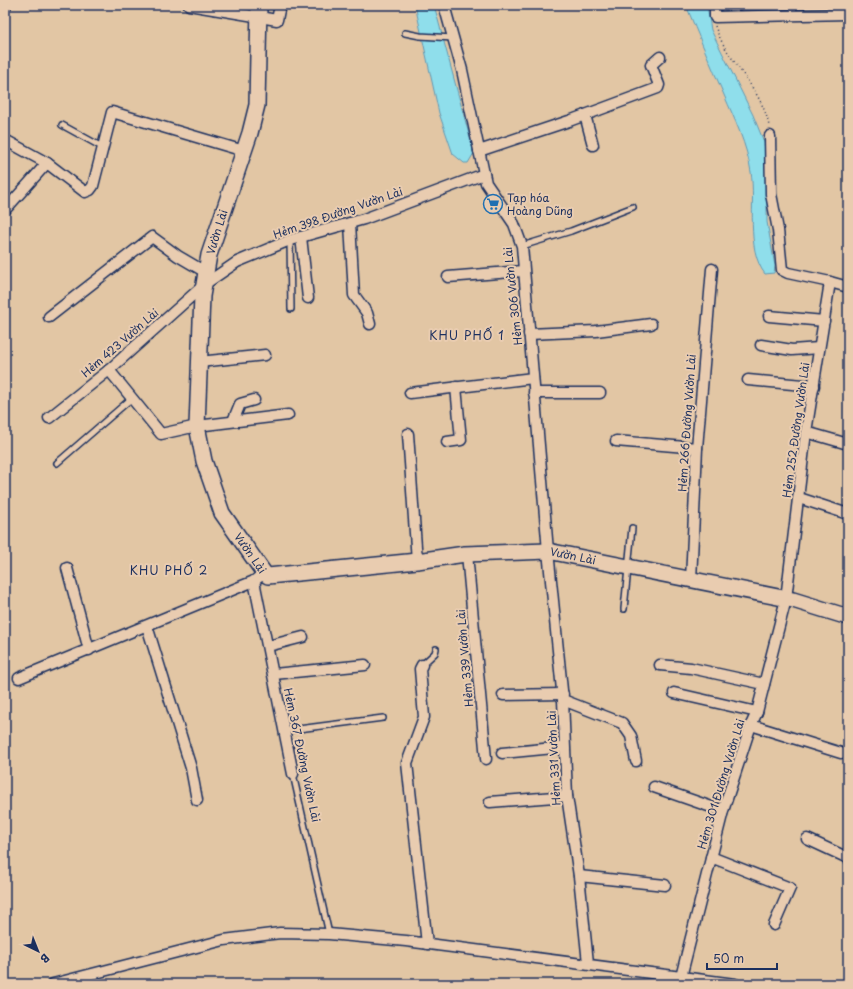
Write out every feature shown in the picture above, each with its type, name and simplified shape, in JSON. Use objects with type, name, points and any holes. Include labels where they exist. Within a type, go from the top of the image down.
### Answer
[{"type":"main road","name":"Vườn Lài","points":[[259,11],[257,105],[244,151],[213,239],[206,278],[199,362],[196,426],[204,461],[222,513],[259,577],[417,561],[468,554],[548,551],[786,599],[848,617]]},
{"type":"street","points":[[189,5],[259,11],[276,20],[280,5]]},
{"type":"street","name":"Hẻm 306 Vườn Lài","points":[[444,5],[448,38],[479,151],[486,183],[514,224],[522,246],[548,551]]},
{"type":"street","points":[[715,5],[715,17],[848,14]]},
{"type":"street","points":[[479,151],[585,115],[658,88],[659,85],[651,65],[660,57]]},
{"type":"street","points":[[5,140],[47,163],[81,190],[88,191],[93,186],[112,112],[244,151]]},
{"type":"street","points":[[585,115],[593,145]]},
{"type":"street","points":[[770,136],[771,194],[778,230],[782,270],[788,273],[848,287]]},
{"type":"street","points":[[5,210],[47,163]]},
{"type":"street","name":"Hẻm 398 Đường Vườn Lài","points":[[206,278],[237,262],[290,240],[350,223],[484,174]]},
{"type":"street","points":[[350,223],[354,295],[367,313],[370,324]]},
{"type":"street","points":[[49,317],[152,237],[206,278]]},
{"type":"street","points":[[302,237],[308,298]]},
{"type":"street","name":"Hẻm 266 Đường Vườn Lài","points":[[691,580],[697,448],[712,269]]},
{"type":"street","points":[[448,277],[524,271]]},
{"type":"street","name":"Hẻm 423 Vườn Lài","points":[[49,418],[109,370],[206,278]]},
{"type":"street","name":"Hẻm 252 Đường Vườn Lài","points":[[786,599],[806,432],[830,282]]},
{"type":"street","points":[[769,316],[824,320]]},
{"type":"street","points":[[529,334],[596,331],[651,324]]},
{"type":"street","points":[[761,345],[792,350],[819,348]]},
{"type":"street","points":[[199,362],[265,355]]},
{"type":"street","points":[[109,370],[161,434],[196,426],[288,415]]},
{"type":"street","points":[[410,393],[533,378]]},
{"type":"street","points":[[748,380],[814,386]]},
{"type":"street","points":[[447,442],[461,440],[456,387]]},
{"type":"street","points":[[534,393],[600,393]]},
{"type":"street","points":[[233,421],[240,404],[254,400]]},
{"type":"street","points":[[806,432],[848,444]]},
{"type":"street","points":[[408,434],[417,561]]},
{"type":"street","points":[[616,441],[697,448]]},
{"type":"street","points":[[799,498],[848,514]]},
{"type":"street","name":"Hẻm 331 Vườn Lài","points":[[548,551],[563,697],[567,796],[580,876],[588,964]]},
{"type":"street","name":"Hẻm 339 Vườn Lài","points":[[468,554],[486,759]]},
{"type":"street","points":[[67,568],[88,647]]},
{"type":"street","points":[[19,678],[88,647],[147,626],[259,577]]},
{"type":"street","name":"Hẻm 367 Đường Vườn Lài","points":[[259,577],[268,646],[283,731],[293,774]]},
{"type":"street","name":"Hẻm 301 Đường Vườn Lài","points":[[681,977],[723,811],[751,725],[757,712],[786,599]]},
{"type":"street","points":[[147,626],[191,768],[197,800]]},
{"type":"street","points":[[268,646],[303,637]]},
{"type":"street","points":[[274,674],[365,665]]},
{"type":"street","points":[[422,665],[420,669],[424,718],[407,762],[427,944]]},
{"type":"street","points":[[660,665],[691,668],[764,684]]},
{"type":"street","points":[[674,693],[757,712]]},
{"type":"street","points":[[503,695],[563,697],[622,723],[631,736],[636,761]]},
{"type":"street","points":[[751,725],[841,753]]},
{"type":"street","points":[[502,753],[564,747]]},
{"type":"street","points":[[654,787],[723,811]]},
{"type":"street","points":[[490,802],[567,796]]},
{"type":"street","points":[[807,839],[848,858]]},
{"type":"street","points":[[711,857],[790,888],[774,925]]},
{"type":"street","points":[[580,876],[665,885]]},
{"type":"street","points":[[53,984],[224,940],[280,933],[329,934],[427,944],[735,984]]},
{"type":"lane","points":[[405,33],[420,36],[448,38]]},
{"type":"lane","points":[[62,125],[102,147]]},
{"type":"lane","points":[[522,246],[571,232],[633,207]]},
{"type":"lane","points":[[290,240],[291,309]]},
{"type":"lane","points":[[57,463],[132,398]]},
{"type":"lane","points":[[624,609],[626,567],[632,528]]},
{"type":"lane","points":[[422,665],[435,653],[436,649]]},
{"type":"lane","points":[[283,731],[382,718]]},
{"type":"lane","name":"Hẻm 367 Đường Vườn Lài","points":[[293,774],[329,934]]},
{"type":"path","points":[[715,17],[715,28],[754,89],[766,114],[770,136]]},
{"type":"water","points":[[415,5],[434,5],[474,153],[468,163],[464,163],[453,154],[439,113]]},
{"type":"water","points":[[686,5],[707,5],[711,30],[753,115],[764,142],[767,168],[767,222],[775,266],[774,273],[765,274],[755,251],[752,224],[751,172],[744,142]]},
{"type":"place","name":"Tạp hóa Hoàng Dũng","points":[[493,204]]},
{"type":"district","name":"KHU PHỐ 1","points":[[467,336]]},
{"type":"district","name":"KHU PHỐ 2","points":[[169,571]]}]
